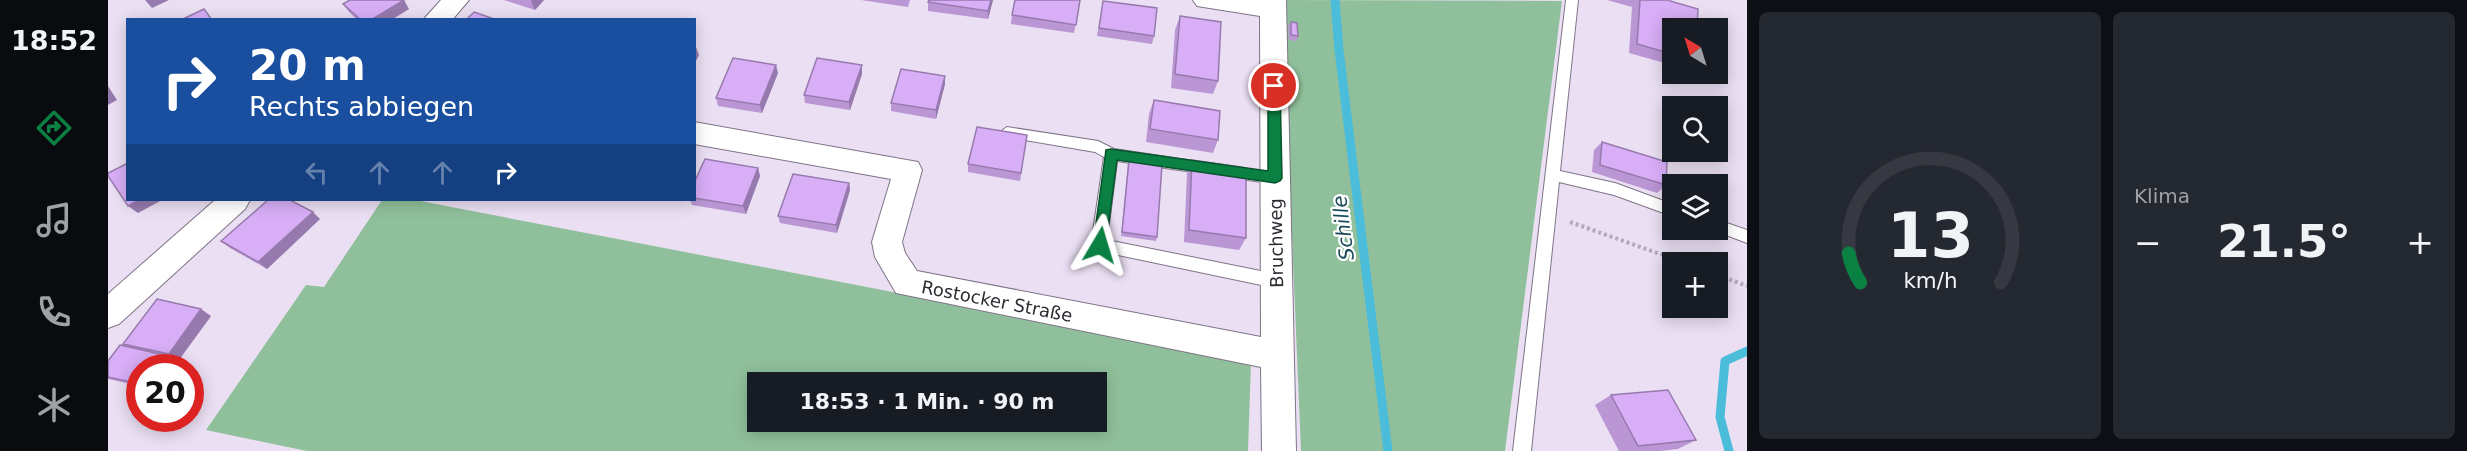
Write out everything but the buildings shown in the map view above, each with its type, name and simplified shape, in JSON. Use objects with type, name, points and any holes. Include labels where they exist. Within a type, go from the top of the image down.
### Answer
[{"type":"street","points":[[1206,0],[1273,5]]},
{"type":"street","name":"Bruchweg","points":[[1273,5],[1279,451]]},
{"type":"street","name":"Rostocker Straße","points":[[696,133],[908,170],[887,242],[890,257],[907,283],[1277,355]]},
{"type":"street","points":[[108,314],[234,201]]},
{"type":"lane","points":[[1522,451],[1550,215],[1572,0]]},
{"type":"lane","points":[[1004,131],[1098,147],[1111,154],[1275,178]]},
{"type":"lane","points":[[1111,154],[1100,245],[1276,281]]},
{"type":"lane","points":[[1554,175],[1615,189],[1662,206]]},
{"type":"lane","points":[[1728,230],[1747,237]]},
{"type":"path","points":[[1550,215],[1662,255]]},
{"type":"path","points":[[1728,279],[1747,286]]},
{"type":"green space","points":[[1282,0],[1562,1],[1505,451],[1301,451]]},
{"type":"green space","points":[[381,201],[420,201],[1251,361],[1248,451],[307,451],[206,430],[306,285],[324,287]]},
{"type":"waterway","name":"Schille","points":[[1335,0],[1339,50],[1388,451]]},
{"type":"waterway","points":[[1729,451],[1720,417],[1725,361],[1747,351]]},
{"type":"route","points":[[1100,245],[1111,154],[1275,178],[1274,86]]}]
